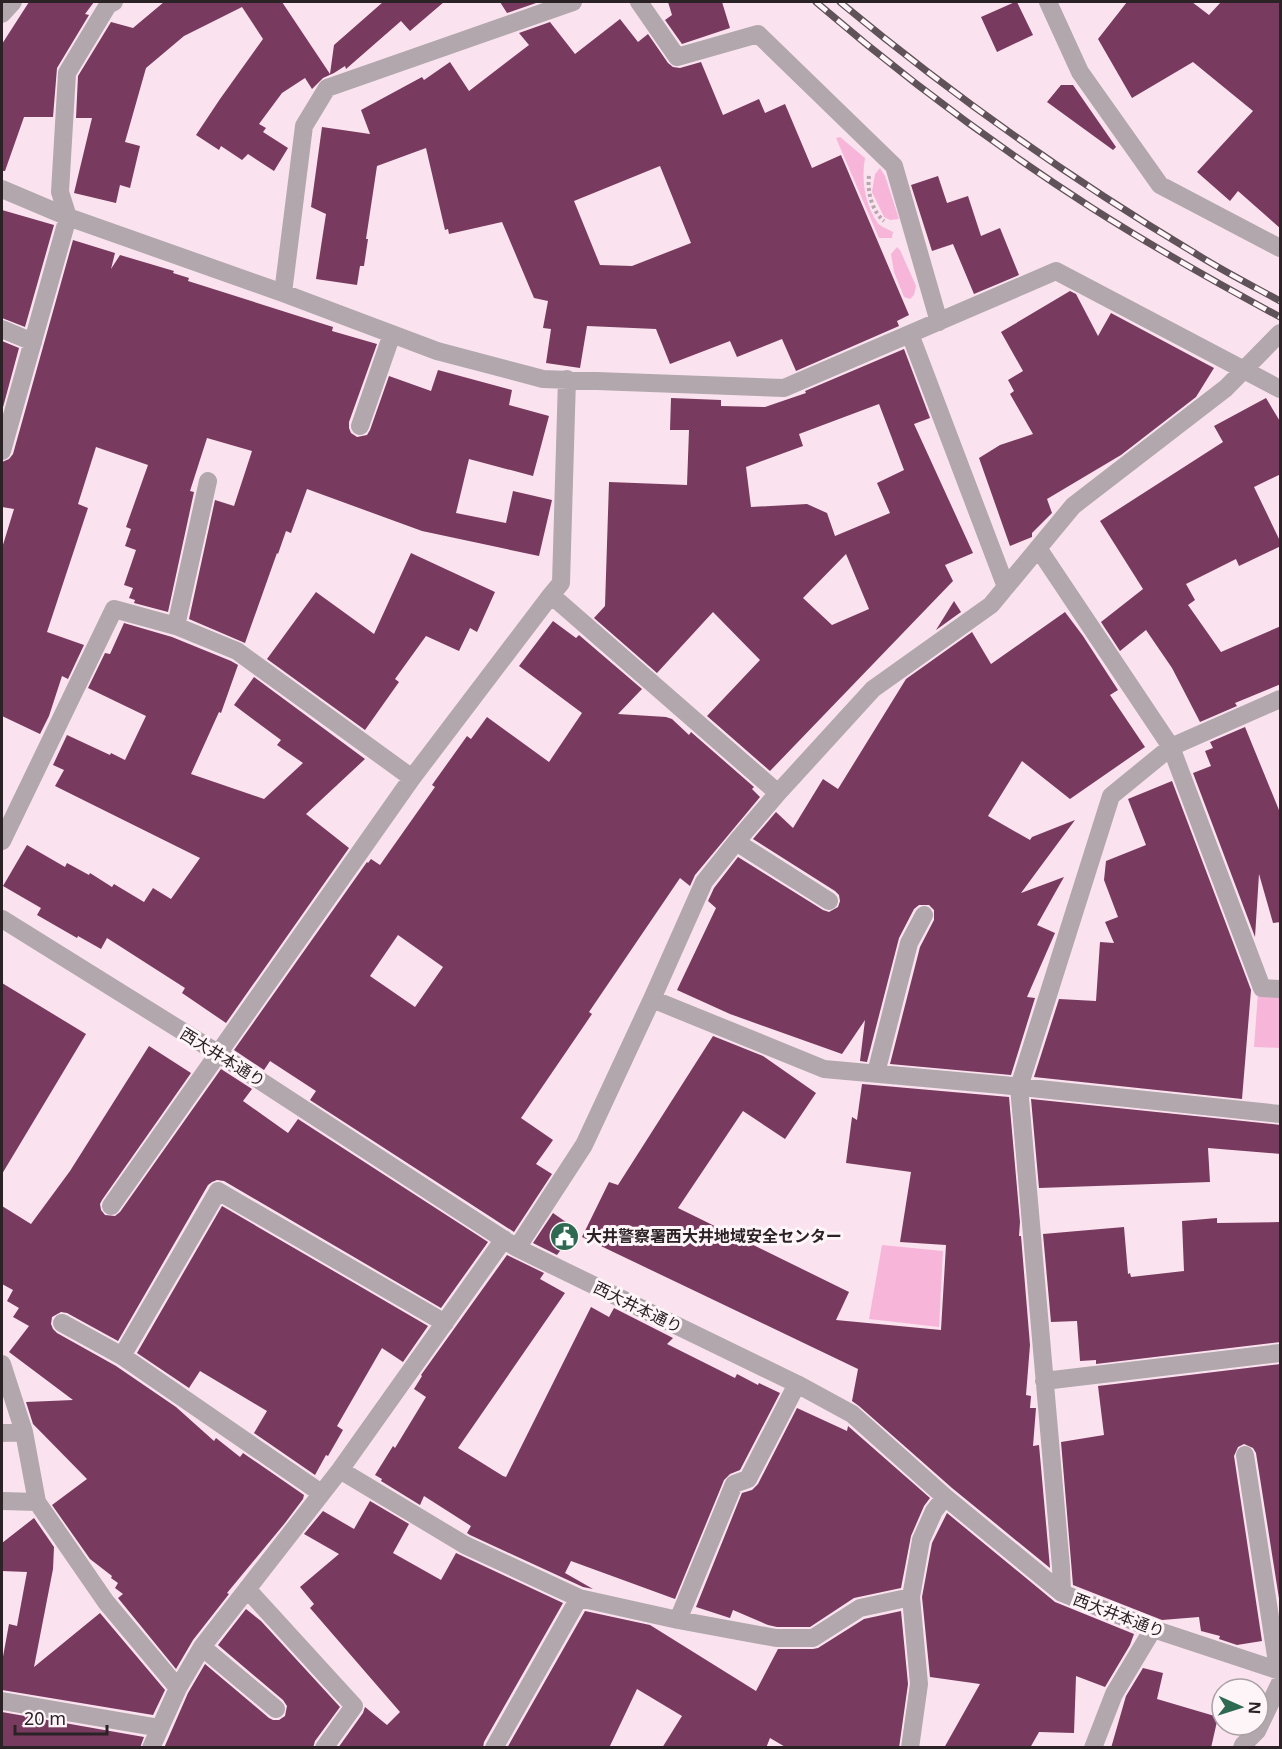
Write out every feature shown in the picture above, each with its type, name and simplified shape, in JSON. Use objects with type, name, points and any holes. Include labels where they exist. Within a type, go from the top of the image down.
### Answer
[{"type":"street","points":[[2,14],[13,2]]},
{"type":"street","points":[[2,451],[69,217],[60,192],[67,73],[108,5],[114,2]]},
{"type":"street","points":[[283,292],[304,126],[327,88],[573,2]]},
{"type":"street","points":[[639,2],[677,57],[758,34],[894,166],[939,322]]},
{"type":"street","points":[[1048,2],[1080,72],[1160,185],[1281,248]]},
{"type":"street","points":[[2,189],[69,217],[283,292],[437,351],[543,379],[784,388],[1056,271],[1281,390]]},
{"type":"street","points":[[2,329],[33,342]]},
{"type":"street","points":[[151,1748],[178,1688],[202,1647],[340,1470],[445,1323],[510,1244],[584,1145],[704,882],[778,793],[873,689],[992,605],[1073,506],[1226,388],[1281,333]]},
{"type":"street","points":[[360,426],[392,334]]},
{"type":"street","points":[[910,334],[1006,587]]},
{"type":"street","points":[[111,1206],[412,778],[561,583],[567,379]]},
{"type":"street","points":[[176,626],[208,481]]},
{"type":"street","points":[[1038,548],[1171,747],[1262,988],[1281,989]]},
{"type":"street","points":[[551,595],[778,793]]},
{"type":"street","points":[[2,841],[114,609],[176,626],[237,651],[412,778]]},
{"type":"street","points":[[1062,1593],[1019,1087],[1111,796],[1171,747],[1281,699]]},
{"type":"street","points":[[736,842],[828,901]]},
{"type":"street","points":[[876,1073],[909,943],[924,915]]},
{"type":"street","name":"西大井本通り","points":[[2,919],[219,1054],[510,1244],[797,1384],[852,1414],[945,1497],[1062,1593],[1153,1629],[1280,1674]]},
{"type":"street","points":[[652,999],[824,1069],[1281,1114]]},
{"type":"street","points":[[122,1356],[218,1191],[445,1323]]},
{"type":"street","points":[[62,1323],[122,1356],[321,1493]]},
{"type":"street","points":[[1044,1381],[1281,1353]]},
{"type":"street","points":[[2,1364],[24,1432],[37,1502],[106,1602],[178,1688]]},
{"type":"street","points":[[678,1620],[734,1484],[748,1479],[797,1384]]},
{"type":"street","points":[[2,1433],[24,1432]]},
{"type":"street","points":[[1242,1748],[1257,1731],[1280,1674],[1245,1455]]},
{"type":"street","points":[[340,1470],[465,1545],[579,1598],[678,1620],[776,1638],[813,1638],[860,1608],[911,1597]]},
{"type":"street","points":[[910,1748],[918,1684],[911,1597],[921,1540],[934,1511],[945,1497]]},
{"type":"street","points":[[2,1501],[37,1502]]},
{"type":"street","points":[[247,1589],[354,1706],[324,1748]]},
{"type":"street","points":[[494,1748],[579,1598]]},
{"type":"street","points":[[1093,1748],[1114,1694],[1153,1629]]},
{"type":"street","points":[[202,1647],[276,1708]]},
{"type":"street","points":[[2,1701],[160,1728]]},
{"type":"path","points":[[871,168],[867,188],[872,203],[881,219],[892,224]]},
{"type":"shaded area","points":[[840,137],[865,158],[864,183],[867,200],[878,224],[893,232],[892,238],[879,238],[836,138]]},
{"type":"shaded area","points":[[880,168],[885,176],[899,219],[890,220],[884,217],[872,192],[875,174]]},
{"type":"shaded area","points":[[897,247],[916,286],[914,295],[910,299],[904,297],[894,272],[891,254]]},
{"type":"shaded area","points":[[1258,993],[1280,994],[1280,1048],[1254,1047]]},
{"type":"shaded area","points":[[882,1245],[943,1251],[939,1327],[869,1319]]},
{"type":"building","points":[[29,2],[94,2],[85,14],[89,15],[57,68],[53,117],[24,117],[5,171],[2,171],[2,44]]},
{"type":"building","points":[[164,2],[282,2],[330,74],[334,45],[383,2],[444,2],[410,31],[401,21],[346,69],[345,66],[323,78],[312,89],[305,78],[282,93],[259,124],[266,128],[263,132],[288,148],[274,171],[248,154],[242,160],[221,146],[219,150],[196,135],[263,39],[242,7],[184,36],[146,68],[125,142],[140,146],[130,188],[120,185],[116,203],[74,193],[92,118],[76,118],[78,76],[111,22],[133,28]]},
{"type":"building","points":[[500,2],[535,2],[536,3],[507,13]]},
{"type":"building","points":[[668,2],[722,2],[730,28],[682,44],[665,20],[672,15]]},
{"type":"building","points":[[1015,2],[1033,35],[997,52],[981,17]]},
{"type":"building","points":[[1127,2],[1192,2],[1209,15],[1221,2],[1281,2],[1281,229],[1238,191],[1230,201],[1197,172],[1253,111],[1193,62],[1132,98],[1098,39]]},
{"type":"building","points":[[620,19],[638,42],[648,34],[673,67],[680,68],[701,62],[723,115],[759,99],[765,113],[785,104],[812,168],[841,155],[909,315],[897,321],[899,326],[796,371],[782,339],[737,357],[730,341],[670,364],[656,329],[587,326],[580,368],[546,363],[551,329],[543,328],[548,301],[534,298],[502,222],[449,234],[448,229],[445,230],[426,148],[377,166],[364,266],[360,266],[357,285],[316,279],[326,214],[311,207],[322,127],[370,134],[361,110],[422,77],[424,80],[450,62],[469,91],[529,45],[519,33],[550,22],[575,54]],"holes":[[[660,166],[691,243],[632,266],[600,265],[574,201]]]},
{"type":"building","points":[[1061,85],[1073,85],[1116,147],[1113,150],[1047,102]]},
{"type":"building","points":[[938,176],[947,203],[968,196],[981,236],[1000,228],[1019,275],[974,294],[953,244],[932,251],[911,185]]},
{"type":"building","points":[[2,210],[54,225],[25,327],[2,318]]},
{"type":"building","points":[[73,240],[115,253],[111,269],[120,255],[174,271],[173,273],[189,278],[188,281],[333,327],[332,331],[377,344],[349,422],[351,433],[357,437],[367,435],[370,430],[389,376],[431,391],[438,370],[512,390],[509,405],[549,416],[533,476],[469,459],[456,513],[506,523],[513,491],[552,500],[539,556],[422,531],[307,489],[291,533],[286,531],[277,553],[245,643],[189,619],[215,500],[234,506],[252,451],[207,438],[190,491],[194,492],[168,612],[134,603],[135,600],[129,598],[133,588],[124,585],[136,550],[125,546],[131,529],[126,527],[148,465],[96,447],[78,504],[88,508],[47,632],[84,645],[68,679],[62,676],[49,716],[40,734],[2,716],[2,548],[14,509],[2,507],[2,462],[13,454]]},
{"type":"building","points":[[1070,291],[1076,294],[1098,336],[1111,313],[1214,368],[1196,397],[1121,455],[1047,499],[1052,513],[1032,533],[1032,537],[1010,546],[979,458],[1000,445],[1033,434],[1010,394],[1014,391],[1008,380],[1023,371],[1001,332]]},
{"type":"building","points":[[2,341],[19,348],[2,411]]},
{"type":"building","points":[[904,349],[930,418],[914,424],[973,553],[945,565],[953,581],[770,771],[707,716],[760,660],[713,612],[657,673],[594,618],[605,606],[609,482],[687,485],[689,430],[670,430],[671,398],[721,400],[721,406],[765,407],[806,393],[805,391]],"holes":[[[879,404],[904,470],[877,483],[890,513],[835,536],[827,513],[807,504],[751,507],[746,467],[803,446],[799,434]],[[846,554],[869,609],[832,625],[803,598]]]},
{"type":"building","points":[[1266,398],[1281,423],[1281,474],[1254,487],[1281,546],[1239,566],[1236,559],[1186,584],[1195,600],[1188,605],[1221,652],[1281,626],[1281,684],[1235,703],[1237,706],[1200,722],[1172,668],[1146,630],[1120,651],[1101,622],[1143,589],[1100,521],[1223,442],[1214,426]]},
{"type":"building","points":[[411,553],[495,592],[477,632],[470,628],[459,651],[426,636],[395,679],[399,682],[365,730],[267,659],[316,592],[374,634]]},
{"type":"building","points":[[954,601],[961,612],[936,630]]},
{"type":"building","points":[[1065,612],[1118,690],[1110,695],[1145,747],[1070,799],[1022,761],[988,816],[1030,840],[1032,837],[1075,820],[1021,893],[1064,877],[1037,925],[1055,933],[1027,997],[1035,998],[1011,1075],[890,1064],[920,947],[934,920],[934,910],[929,905],[919,905],[914,909],[899,938],[867,1062],[860,1061],[865,1020],[842,1054],[730,1014],[677,990],[716,908],[708,901],[714,888],[738,857],[823,910],[829,912],[838,907],[839,895],[835,891],[753,839],[776,812],[793,828],[823,779],[838,789],[906,679],[972,632],[991,664]]},
{"type":"building","points":[[553,621],[576,638],[579,635],[642,689],[618,714],[672,719],[689,735],[691,732],[754,787],[752,789],[760,797],[695,875],[690,886],[680,878],[589,1012],[592,1014],[521,1118],[553,1140],[536,1164],[552,1174],[514,1232],[310,1100],[316,1091],[270,1061],[264,1070],[234,1050],[367,862],[371,859],[380,865],[435,787],[432,785],[467,736],[471,739],[487,717],[549,762],[582,713],[519,666]],"holes":[[[398,935],[443,967],[415,1007],[370,976]]]},
{"type":"building","points":[[124,623],[172,637],[238,665],[221,713],[219,712],[191,774],[264,799],[303,763],[277,745],[281,740],[234,705],[254,677],[365,759],[306,814],[349,848],[226,1023],[182,993],[185,988],[107,938],[101,949],[78,936],[77,938],[37,915],[41,908],[3,886],[27,845],[65,867],[67,863],[89,875],[90,873],[112,887],[114,884],[144,902],[153,888],[171,899],[200,858],[55,786],[64,770],[53,765],[67,735],[125,760],[146,716],[88,688],[105,653],[110,654]]},
{"type":"building","points":[[1245,727],[1281,815],[1281,922],[1273,923],[1259,874],[1255,937],[1193,773],[1211,766],[1205,751],[1213,748],[1210,742]]},
{"type":"building","points":[[1172,781],[1251,990],[1242,1099],[1034,1077],[1059,999],[1096,1001],[1100,942],[1114,943],[1105,922],[1118,917],[1104,880],[1106,861],[1146,845],[1128,799]]},
{"type":"building","points":[[2,983],[86,1034],[2,1174]]},
{"type":"building","points":[[713,1036],[763,1056],[816,1093],[785,1139],[743,1111],[678,1208],[849,1292],[836,1320],[941,1330],[946,1245],[900,1242],[911,1172],[846,1163],[852,1117],[857,1120],[862,1084],[1009,1097],[1030,1345],[1026,1395],[1031,1396],[1030,1408],[1036,1408],[1033,1446],[1039,1445],[1050,1568],[952,1488],[852,1401],[858,1369],[582,1237],[609,1182],[618,1185]]},
{"type":"building","points":[[149,1046],[191,1073],[102,1200],[101,1210],[105,1215],[115,1216],[120,1212],[221,1069],[252,1089],[243,1101],[288,1133],[298,1119],[488,1242],[441,1308],[224,1181],[217,1180],[208,1185],[118,1341],[67,1313],[61,1312],[52,1317],[51,1324],[57,1333],[116,1366],[176,1407],[214,1441],[216,1438],[240,1457],[243,1453],[304,1495],[285,1523],[227,1593],[229,1594],[193,1640],[176,1669],[118,1598],[123,1594],[115,1588],[118,1583],[90,1559],[52,1505],[87,1479],[33,1424],[26,1402],[73,1400],[9,1352],[29,1326],[13,1317],[19,1308],[7,1301],[13,1290],[2,1284],[2,1206],[31,1224],[70,1171]]},
{"type":"building","points":[[1031,1099],[1281,1125],[1281,1154],[1208,1148],[1210,1182],[1039,1188]]},
{"type":"building","points":[[222,1206],[428,1326],[403,1362],[382,1348],[337,1426],[343,1430],[315,1475],[254,1433],[267,1411],[200,1371],[189,1388],[137,1353]]},
{"type":"building","points":[[553,1213],[576,1229],[557,1255],[533,1243]]},
{"type":"building","points":[[1217,1218],[1217,1223],[1281,1222],[1281,1342],[1096,1364],[1096,1360],[1080,1361],[1077,1321],[1051,1322],[1043,1234],[1124,1227],[1128,1274],[1130,1273],[1131,1277],[1184,1271],[1182,1221]]},
{"type":"building","points":[[507,1255],[544,1273],[540,1279],[565,1293],[458,1448],[503,1476],[506,1477],[591,1307],[609,1317],[614,1308],[673,1338],[667,1344],[735,1378],[737,1374],[780,1393],[740,1470],[730,1474],[724,1480],[675,1599],[571,1561],[565,1573],[593,1589],[583,1587],[470,1535],[467,1533],[471,1526],[424,1496],[420,1505],[375,1475],[393,1446],[395,1448],[426,1397],[414,1389],[421,1375]]},
{"type":"building","points":[[1281,1364],[1281,1611],[1256,1453],[1253,1448],[1244,1444],[1238,1447],[1234,1456],[1262,1641],[1237,1645],[1219,1639],[1220,1636],[1201,1631],[1199,1617],[1162,1620],[1073,1585],[1061,1442],[1104,1435],[1098,1386]]},
{"type":"building","points":[[797,1408],[847,1431],[848,1426],[930,1498],[911,1536],[901,1588],[854,1598],[810,1627],[777,1627],[733,1610],[730,1618],[696,1607],[742,1493],[752,1490],[758,1484]]},
{"type":"building","points":[[370,1501],[409,1524],[393,1553],[441,1580],[456,1553],[563,1603],[484,1742],[483,1748],[338,1748],[365,1707],[387,1725],[400,1712],[310,1608],[314,1604],[300,1587],[339,1554],[304,1534],[323,1511],[354,1529]]},
{"type":"building","points":[[947,1513],[1055,1602],[1134,1634],[1105,1687],[1076,1676],[1074,1733],[1039,1732],[1030,1748],[944,1748],[980,1684],[930,1677],[922,1597],[932,1543]]},
{"type":"building","points":[[34,1518],[54,1547],[53,1569],[34,1667],[100,1613],[165,1690],[153,1715],[2,1690],[2,1662],[9,1624],[17,1626],[27,1572],[2,1571],[2,1543]]},
{"type":"building","points":[[246,1609],[261,1621],[340,1707],[315,1741],[313,1748],[164,1748],[188,1693],[205,1664],[269,1718],[279,1720],[285,1716],[287,1706],[283,1700],[218,1645]]},
{"type":"building","points":[[585,1611],[650,1625],[756,1691],[778,1649],[818,1648],[864,1619],[901,1611],[908,1684],[899,1748],[787,1748],[770,1738],[766,1748],[662,1748],[682,1716],[637,1689],[609,1748],[507,1748]]},
{"type":"building","points":[[1143,1668],[1163,1673],[1157,1699],[1210,1715],[1210,1737],[1213,1737],[1211,1748],[1111,1748],[1126,1696]]},
{"type":"building","points":[[2,1712],[144,1737],[140,1748],[2,1748]]},
{"type":"railway","points":[[816,2],[950,110],[1056,185],[1162,251],[1280,317]]},
{"type":"railway","points":[[840,2],[968,102],[1056,165],[1204,259],[1280,301]]},
{"type":"place","name":"大井警察署西大井地域安全センター","points":[[565,1236]]}]
